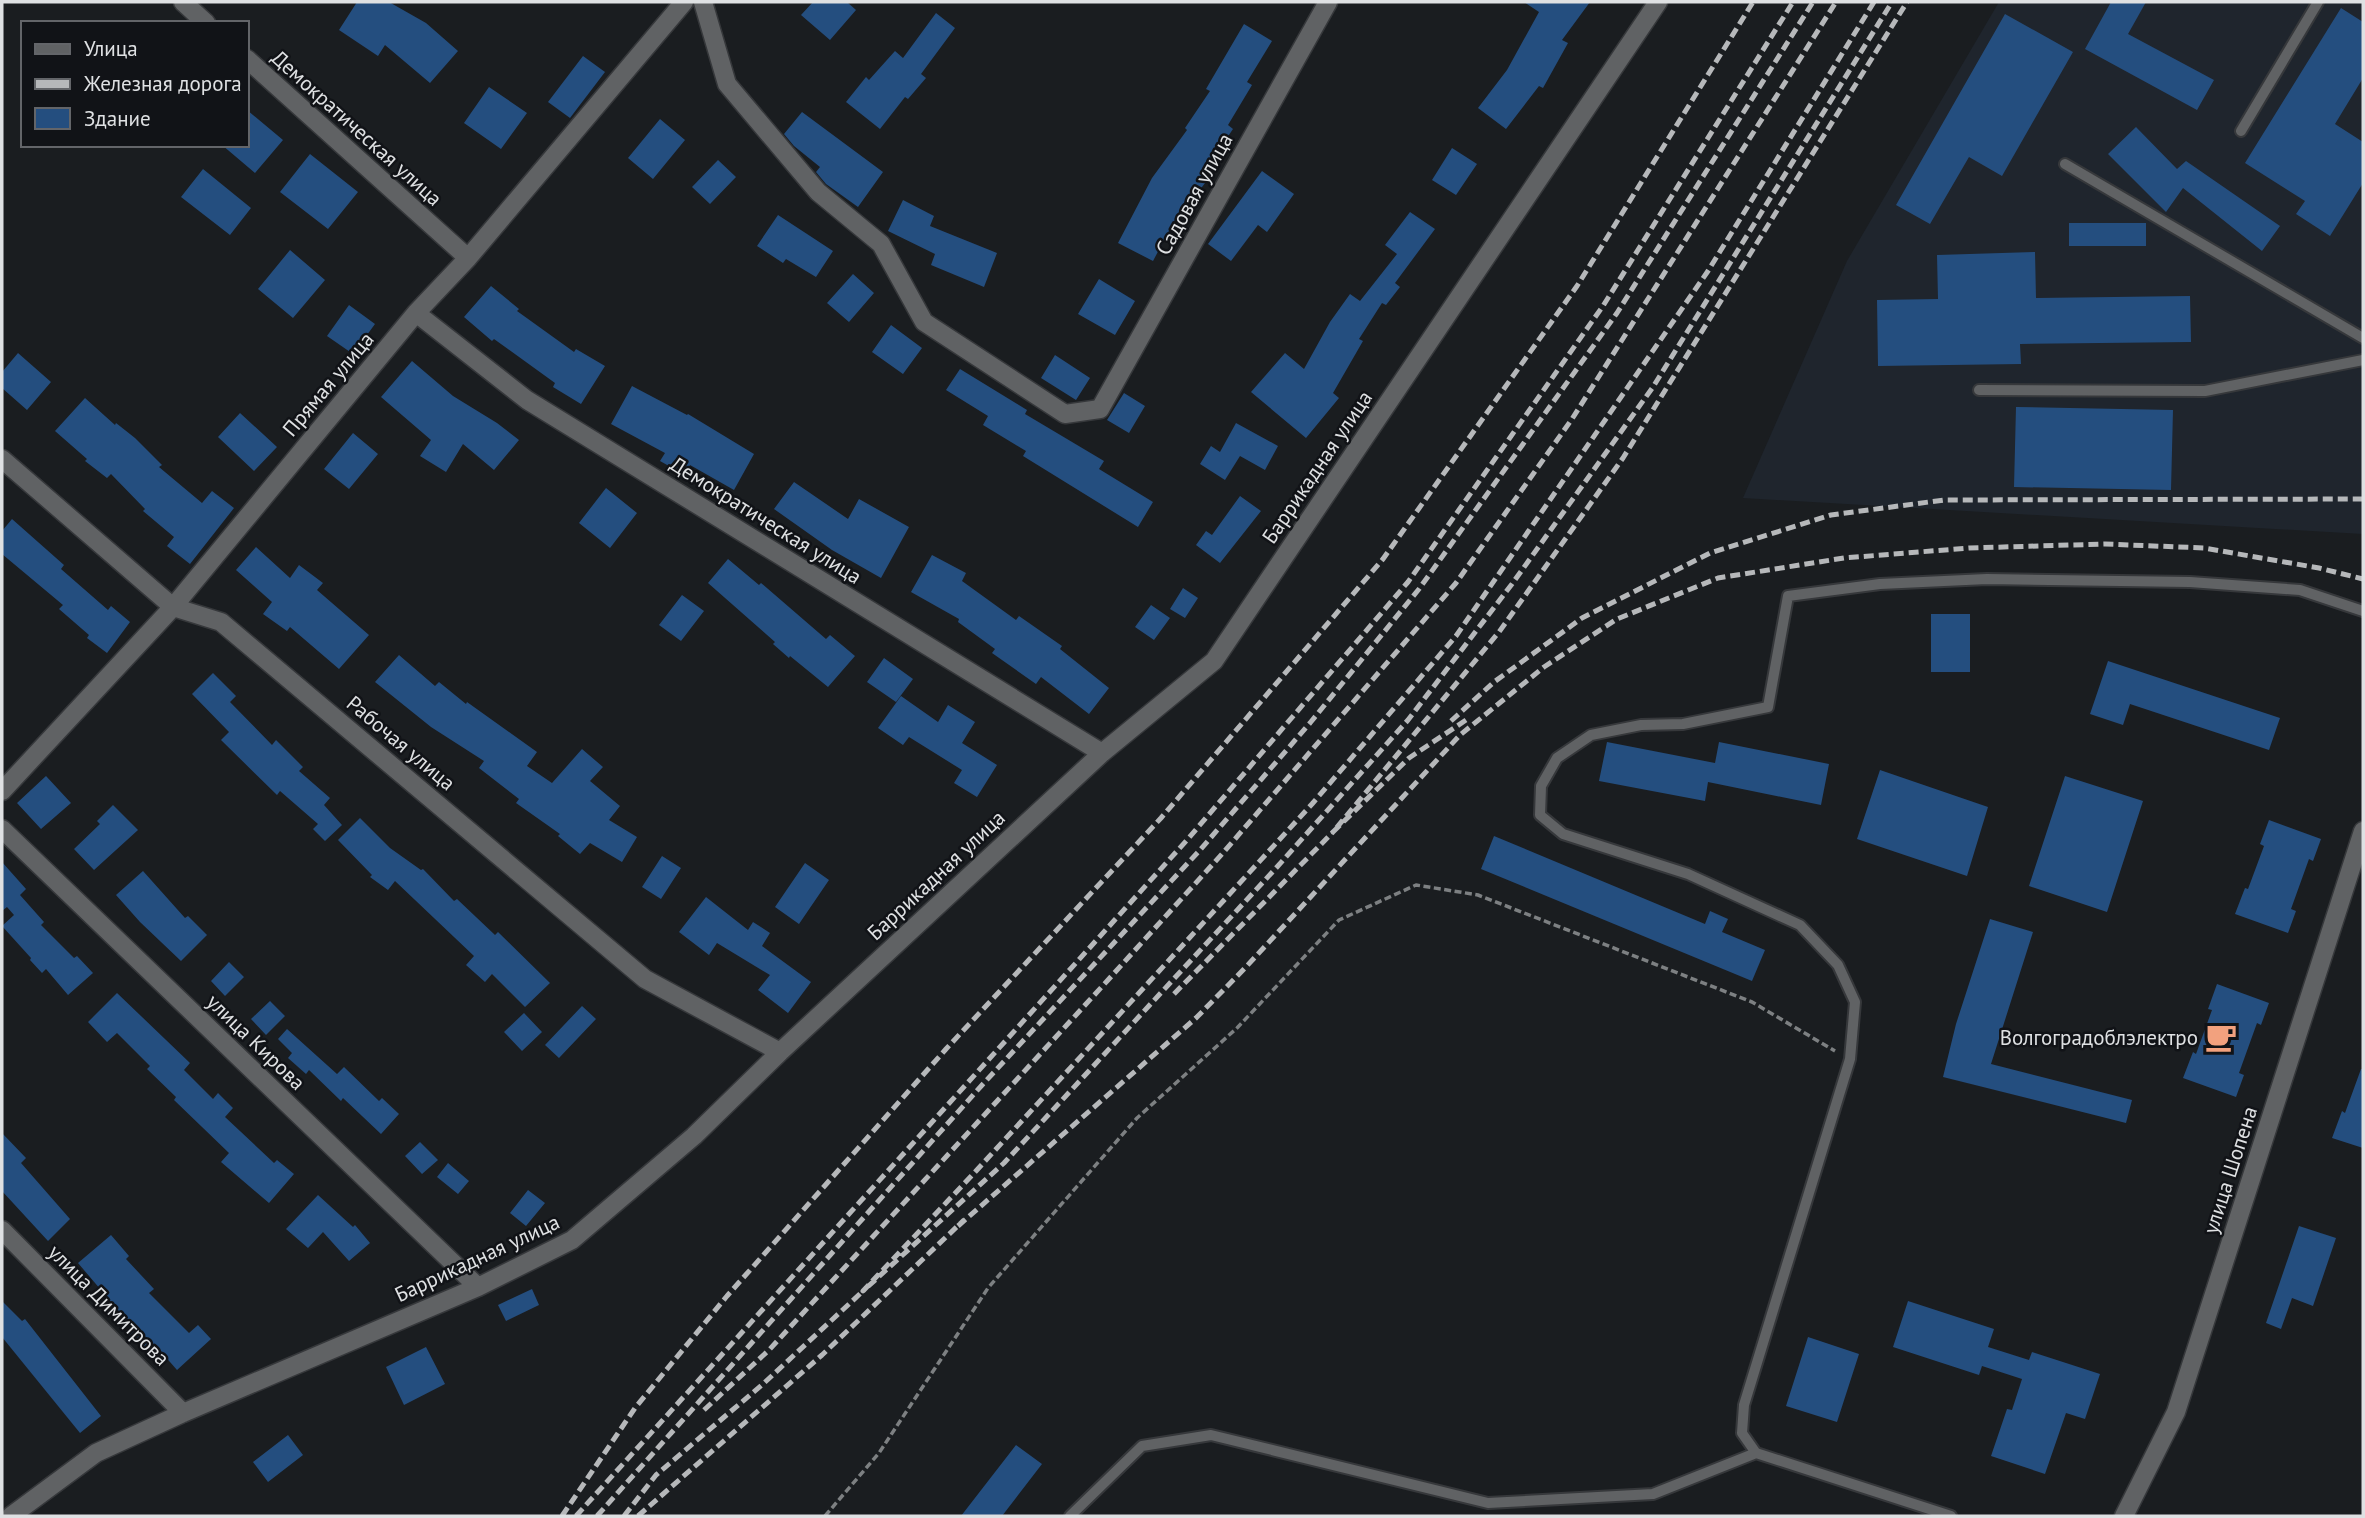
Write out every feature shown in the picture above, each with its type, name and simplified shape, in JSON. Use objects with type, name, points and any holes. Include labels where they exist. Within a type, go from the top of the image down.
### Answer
[{"type":"street","points":[[183,2],[204,21]]},
{"type":"street","name":"Прямая улица","points":[[2,791],[173,607],[416,313],[468,258],[684,2]]},
{"type":"street","name":"Садовая улица","points":[[703,2],[727,84],[818,192],[881,244],[923,322],[1065,414],[1100,409],[1328,2]]},
{"type":"street","name":"Баррикадная улица","points":[[10,1516],[96,1453],[478,1287],[572,1240],[694,1136],[780,1052],[1102,752],[1214,661],[1658,2]]},
{"type":"street","name":"Демократическая улица","points":[[248,60],[468,258]]},
{"type":"street","name":"Демократическая улица","points":[[416,313],[527,400],[1102,752]]},
{"type":"street","name":"Рабочая улица","points":[[2,459],[173,607],[222,622],[645,979],[780,1052]]},
{"type":"street","name":"улица Кирова","points":[[2,829],[478,1287]]},
{"type":"street","name":"улица Шопена","points":[[2124,1516],[2176,1412],[2363,831]]},
{"type":"street","name":"улица Димитрова","points":[[2,1230],[183,1413]]},
{"type":"lane","points":[[2241,131],[2318,2]]},
{"type":"lane","points":[[2065,163],[2363,338]]},
{"type":"lane","points":[[1979,390],[2205,391],[2363,360]]},
{"type":"lane","points":[[1951,1516],[1756,1453],[1741,1433],[1744,1405],[1850,1059],[1855,1002],[1838,965],[1800,925],[1688,874],[1563,834],[1540,815],[1541,786],[1557,758],[1591,735],[1641,725],[1683,724],[1768,707],[1788,596],[1881,584],[1987,579],[2176,582],[2300,590],[2363,611]]},
{"type":"lane","points":[[1070,1516],[1142,1446],[1211,1435],[1488,1503],[1653,1494],[1756,1453]]},
{"type":"path","points":[[825,1516],[879,1453],[988,1288],[1137,1118],[1237,1028],[1339,920],[1416,885],[1478,895],[1752,1002],[1813,1040],[1850,1059]]},
{"type":"shaded area","points":[[1999,2],[2363,2],[2363,534],[1743,498],[1847,261]]},
{"type":"building","points":[[357,2],[389,2],[426,23],[458,51],[430,83],[385,45],[378,56],[339,30]]},
{"type":"building","points":[[813,2],[847,2],[856,10],[830,40],[801,15]]},
{"type":"building","points":[[1524,2],[1590,2],[1562,40],[1568,43],[1543,88],[1539,86],[1506,129],[1478,108],[1507,70],[1539,12]]},
{"type":"building","points":[[2111,2],[2146,2],[2128,34],[2214,80],[2197,110],[2085,49]]},
{"type":"building","points":[[2341,8],[2363,22],[2363,78],[2335,124],[2363,142],[2363,183],[2330,236],[2296,214],[2305,201],[2245,163]]},
{"type":"building","points":[[936,13],[955,28],[921,74],[926,78],[908,99],[905,97],[880,129],[846,102],[866,77],[869,80],[895,51],[903,58]]},
{"type":"building","points":[[2005,14],[2073,52],[2002,176],[1969,157],[1930,224],[1896,205]]},
{"type":"building","points":[[1244,24],[1272,41],[1247,82],[1252,85],[1228,125],[1233,129],[1206,169],[1212,174],[1192,200],[1187,197],[1153,261],[1118,243],[1152,178],[1187,130],[1185,128],[1210,91],[1206,89]]},
{"type":"building","points":[[583,56],[605,72],[570,118],[548,102]]},
{"type":"building","points":[[489,87],[527,113],[501,149],[464,123]]},
{"type":"building","points":[[248,111],[283,140],[255,173],[224,147],[248,147]]},
{"type":"building","points":[[802,112],[883,172],[858,207],[826,184],[816,172],[820,167],[784,134]]},
{"type":"building","points":[[660,119],[685,140],[653,179],[628,158]]},
{"type":"building","points":[[2136,127],[2177,169],[2186,161],[2280,226],[2262,251],[2183,188],[2166,212],[2108,154]]},
{"type":"building","points":[[1452,148],[1477,164],[1456,195],[1432,180]]},
{"type":"building","points":[[310,154],[358,192],[328,229],[280,192]]},
{"type":"building","points":[[718,160],[736,177],[710,204],[692,187]]},
{"type":"building","points":[[203,169],[251,208],[230,235],[181,197]]},
{"type":"building","points":[[1262,171],[1294,194],[1267,232],[1258,225],[1231,261],[1208,244]]},
{"type":"building","points":[[903,200],[934,216],[930,226],[997,253],[984,287],[931,265],[935,254],[888,231]]},
{"type":"building","points":[[1410,212],[1435,229],[1395,283],[1400,287],[1386,305],[1382,303],[1359,339],[1363,341],[1333,393],[1339,398],[1306,438],[1251,392],[1285,353],[1304,369],[1330,322],[1350,294],[1360,301],[1397,254],[1385,245]]},
{"type":"building","points":[[778,215],[833,251],[816,277],[786,259],[783,263],[757,246]]},
{"type":"building","points":[[2069,223],[2146,223],[2146,246],[2069,246]]},
{"type":"building","points":[[290,250],[325,280],[293,318],[258,289]]},
{"type":"building","points":[[2035,252],[2036,298],[2190,296],[2191,342],[2020,344],[2021,364],[1878,366],[1877,300],[1938,299],[1937,255]]},
{"type":"building","points":[[853,274],[874,293],[849,322],[827,303]]},
{"type":"building","points":[[1099,279],[1135,301],[1115,335],[1078,314]]},
{"type":"building","points":[[491,286],[519,309],[517,311],[574,352],[576,349],[605,366],[581,404],[553,387],[555,383],[494,339],[492,341],[464,317]]},
{"type":"building","points":[[349,305],[375,324],[353,354],[327,336]]},
{"type":"building","points":[[891,325],[922,348],[903,374],[872,352]]},
{"type":"building","points":[[18,353],[51,382],[27,410],[2,388],[2,372]]},
{"type":"building","points":[[1055,355],[1090,378],[1076,400],[1041,378]]},
{"type":"building","points":[[412,361],[453,396],[519,440],[494,470],[463,444],[446,472],[420,456],[431,440],[381,397]]},
{"type":"building","points":[[960,369],[1027,410],[1025,414],[1104,461],[1099,469],[1153,502],[1138,527],[1023,456],[1026,451],[983,425],[988,416],[946,390]]},
{"type":"building","points":[[632,386],[688,414],[754,454],[734,490],[690,465],[685,475],[660,461],[665,453],[611,424]]},
{"type":"building","points":[[1124,393],[1145,406],[1129,433],[1107,420]]},
{"type":"building","points":[[85,398],[115,425],[116,423],[135,438],[162,465],[159,467],[202,503],[212,491],[234,508],[190,564],[167,546],[174,537],[143,511],[145,509],[111,474],[107,478],[85,461],[87,459],[55,431]]},
{"type":"building","points":[[2016,407],[2173,410],[2171,490],[2014,487]]},
{"type":"building","points":[[240,413],[277,447],[254,471],[218,437]]},
{"type":"building","points":[[1236,423],[1278,446],[1265,470],[1240,456],[1225,480],[1200,464],[1211,446],[1220,452]]},
{"type":"building","points":[[353,433],[378,454],[349,489],[324,469]]},
{"type":"building","points":[[794,482],[848,519],[859,499],[909,527],[881,578],[832,550],[774,509]]},
{"type":"building","points":[[606,488],[637,513],[610,548],[579,523]]},
{"type":"building","points":[[1240,496],[1261,511],[1220,563],[1196,545],[1206,531],[1212,535]]},
{"type":"building","points":[[12,519],[64,565],[61,569],[108,610],[111,606],[130,622],[107,653],[87,638],[89,635],[59,609],[63,605],[2,554],[2,531]]},
{"type":"building","points":[[256,547],[290,578],[299,565],[323,583],[317,590],[369,635],[339,669],[290,627],[287,631],[263,614],[272,602],[236,570]]},
{"type":"building","points":[[932,555],[966,573],[962,581],[1016,620],[1019,616],[1062,646],[1060,649],[1109,688],[1089,714],[1041,677],[1036,684],[992,653],[995,649],[958,622],[959,619],[911,592]]},
{"type":"building","points":[[728,559],[759,585],[761,583],[826,639],[830,635],[855,656],[828,687],[790,656],[789,658],[773,644],[775,642],[708,583]]},
{"type":"building","points":[[1183,588],[1198,598],[1185,618],[1170,609]]},
{"type":"building","points":[[682,595],[704,611],[681,641],[659,625]]},
{"type":"building","points":[[1151,605],[1170,618],[1154,640],[1135,627]]},
{"type":"building","points":[[1931,614],[1970,614],[1970,672],[1931,672]]},
{"type":"building","points":[[399,655],[435,686],[439,682],[466,704],[467,702],[537,752],[527,766],[552,783],[582,749],[603,767],[590,781],[620,806],[609,820],[637,837],[622,862],[590,843],[580,854],[558,836],[560,834],[516,803],[519,799],[479,768],[484,761],[431,727],[375,682]]},
{"type":"building","points":[[884,658],[913,679],[896,702],[867,682]]},
{"type":"building","points":[[2108,661],[2280,718],[2269,750],[2130,704],[2123,725],[2090,714]]},
{"type":"building","points":[[213,673],[236,696],[230,702],[272,745],[276,740],[303,767],[299,771],[330,798],[324,805],[342,825],[325,841],[313,829],[318,824],[280,791],[277,795],[221,740],[229,732],[192,694]]},
{"type":"building","points":[[901,696],[938,722],[948,705],[975,722],[962,743],[997,765],[977,797],[954,783],[962,770],[909,737],[903,745],[878,728]]},
{"type":"building","points":[[1607,742],[1715,763],[1719,742],[1829,764],[1821,805],[1708,782],[1705,801],[1599,781]]},
{"type":"building","points":[[1880,770],[1988,807],[1967,876],[1857,839]]},
{"type":"building","points":[[46,776],[71,803],[41,829],[17,803]]},
{"type":"building","points":[[2065,776],[2143,801],[2107,912],[2029,886]]},
{"type":"building","points":[[113,805],[138,830],[94,870],[74,849],[100,824],[97,821]]},
{"type":"building","points":[[360,818],[390,848],[423,869],[454,901],[457,899],[495,935],[498,932],[550,983],[525,1007],[492,974],[485,982],[466,965],[474,956],[395,881],[388,890],[370,877],[372,875],[338,840]]},
{"type":"building","points":[[2269,820],[2321,839],[2313,861],[2309,859],[2291,909],[2296,911],[2288,933],[2235,914],[2245,888],[2248,889],[2264,846],[2260,844]]},
{"type":"building","points":[[1494,836],[1705,924],[1710,911],[1728,919],[1722,932],[1765,950],[1752,981],[1481,869]]},
{"type":"building","points":[[662,856],[681,868],[661,899],[642,887]]},
{"type":"building","points":[[2,862],[26,889],[20,895],[44,922],[41,925],[93,973],[68,995],[46,969],[42,973],[2,926],[14,915],[7,907],[2,911]]},
{"type":"building","points":[[805,863],[829,880],[799,924],[775,907]]},
{"type":"building","points":[[143,871],[185,918],[188,916],[207,935],[181,961],[116,895]]},
{"type":"building","points":[[706,897],[748,930],[753,922],[770,933],[762,946],[811,982],[788,1013],[758,990],[770,975],[717,943],[709,955],[679,932]]},
{"type":"building","points":[[1990,919],[2033,932],[1991,1064],[2132,1100],[2126,1123],[1943,1077],[1956,1024]]},
{"type":"building","points":[[229,962],[244,977],[225,996],[211,981]]},
{"type":"building","points":[[2217,984],[2269,1003],[2261,1025],[2257,1023],[2239,1073],[2244,1075],[2236,1097],[2183,1078],[2193,1052],[2196,1054],[2212,1010],[2208,1009]]},
{"type":"building","points":[[117,993],[190,1063],[184,1070],[213,1099],[218,1093],[233,1108],[225,1117],[274,1163],[277,1160],[294,1174],[269,1203],[221,1162],[229,1153],[174,1100],[176,1097],[147,1069],[150,1066],[117,1033],[107,1042],[88,1022]]},
{"type":"building","points":[[270,1001],[285,1016],[266,1035],[251,1019]]},
{"type":"building","points":[[582,1006],[596,1019],[559,1058],[545,1045]]},
{"type":"building","points":[[524,1013],[542,1032],[522,1051],[504,1032]]},
{"type":"building","points":[[287,1029],[337,1074],[344,1067],[379,1101],[382,1098],[399,1114],[381,1134],[309,1070],[306,1074],[288,1058],[292,1053],[278,1039]]},
{"type":"building","points":[[2361,1069],[2363,1148],[2332,1138],[2342,1111],[2345,1113]]},
{"type":"building","points":[[2,1133],[26,1158],[21,1163],[70,1219],[48,1241],[2,1191]]},
{"type":"building","points":[[420,1142],[438,1160],[422,1174],[405,1156]]},
{"type":"building","points":[[448,1163],[469,1181],[458,1194],[437,1177]]},
{"type":"building","points":[[528,1190],[545,1203],[526,1226],[510,1213]]},
{"type":"building","points":[[318,1195],[353,1227],[355,1225],[370,1243],[349,1261],[323,1232],[308,1248],[286,1229]]},
{"type":"building","points":[[2299,1226],[2336,1238],[2313,1306],[2292,1298],[2281,1329],[2266,1323]]},
{"type":"building","points":[[111,1235],[129,1256],[126,1259],[154,1289],[149,1293],[189,1333],[198,1325],[211,1339],[177,1370],[156,1346],[148,1354],[129,1335],[135,1330],[78,1263]]},
{"type":"building","points":[[532,1289],[539,1305],[506,1321],[498,1305]]},
{"type":"building","points":[[2,1301],[22,1321],[25,1319],[101,1416],[80,1433],[2,1337]]},
{"type":"building","points":[[1908,1301],[1994,1329],[1988,1347],[2029,1360],[2032,1352],[2100,1374],[2085,1419],[2066,1413],[2045,1474],[1991,1456],[2007,1409],[2012,1410],[2022,1379],[1982,1366],[1979,1375],[1893,1347]]},
{"type":"building","points":[[1808,1337],[1859,1354],[1837,1422],[1786,1406]]},
{"type":"building","points":[[426,1347],[445,1384],[404,1405],[386,1367]]},
{"type":"building","points":[[288,1435],[303,1455],[268,1482],[253,1462]]},
{"type":"building","points":[[1016,1445],[1042,1464],[1002,1516],[961,1516]]},
{"type":"railway","points":[[562,1516],[635,1408],[727,1296],[946,1049],[1161,818],[1383,559],[1577,286],[1753,2]]},
{"type":"railway","points":[[576,1516],[1187,840],[1408,582],[1603,306],[1793,2]]},
{"type":"railway","points":[[597,1516],[983,1084],[1200,850],[1310,723],[1419,589],[1617,313],[1813,2]]},
{"type":"railway","points":[[704,1410],[770,1349],[1108,980],[1222,854],[1456,583],[1572,419],[1836,2]]},
{"type":"railway","points":[[1874,2],[1708,271],[1456,636],[1312,804],[863,1291],[1004,1163],[1277,867],[1408,720],[1512,584],[1653,387],[1892,2]]},
{"type":"railway","points":[[1466,720],[1409,758],[1333,832],[1499,632],[1623,458],[1907,2]]},
{"type":"railway","points":[[1451,721],[1494,682],[1582,618],[1710,553],[1831,515],[1944,500],[2363,499]]},
{"type":"railway","points":[[958,1226],[1196,1018],[1460,735],[1544,667],[1617,619],[1718,578],[1844,558],[1969,548],[2105,544],[2204,548],[2319,568],[2363,579]]},
{"type":"railway","points":[[1174,994],[1333,832]]},
{"type":"railway","points":[[638,1516],[822,1355],[964,1220]]},
{"type":"railway","points":[[624,1516],[656,1475],[763,1384],[863,1291]]},
{"type":"place","name":"Волгоградоблэлектро","points":[[2221,1037]]}]
